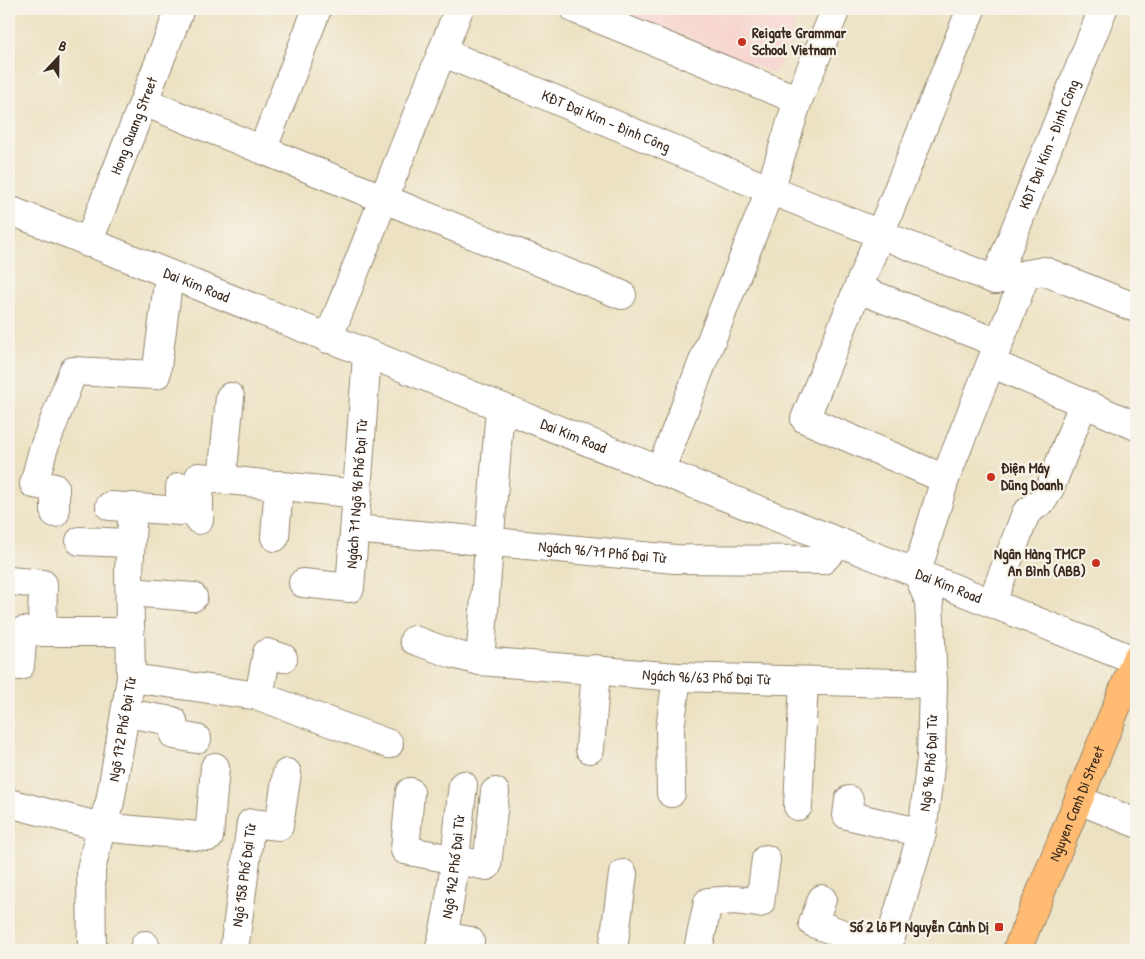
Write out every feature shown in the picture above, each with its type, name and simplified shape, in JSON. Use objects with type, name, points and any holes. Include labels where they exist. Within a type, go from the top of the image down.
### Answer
[{"type":"main road","name":"Nguyen Canh Di Street","points":[[1017,950],[1136,660]]},
{"type":"street","name":"Hong Quang Street","points":[[88,243],[180,9]]},
{"type":"street","points":[[263,148],[317,9]]},
{"type":"street","points":[[328,339],[459,9]]},
{"type":"street","points":[[575,9],[798,100]]},
{"type":"street","points":[[660,471],[770,190],[798,100],[836,9]]},
{"type":"street","points":[[945,479],[805,419],[971,9]]},
{"type":"street","name":"KĐT Đại Kim - Định Công","points":[[442,52],[770,190],[995,280],[1103,9]]},
{"type":"street","points":[[144,102],[263,148],[622,295]]},
{"type":"street","name":"Dai Kim Road","points":[[9,212],[1136,660]]},
{"type":"street","points":[[995,280],[1044,271],[1134,301]]},
{"type":"street","points":[[917,572],[945,479],[1026,274]]},
{"type":"street","points":[[55,513],[55,488],[34,484],[42,450],[73,371],[156,375],[169,276]]},
{"type":"street","points":[[858,289],[994,353],[1083,404],[1136,426]]},
{"type":"street","name":"Ngách 71 Ngõ 96 Phố Đại Từ","points":[[303,583],[350,588],[367,355]]},
{"type":"street","points":[[222,479],[230,397]]},
{"type":"street","points":[[992,602],[1026,513],[1043,500],[1050,488],[1083,404]]},
{"type":"street","points":[[480,661],[500,408]]},
{"type":"street","points":[[199,520],[199,477],[358,494]]},
{"type":"street","points":[[275,537],[279,485]]},
{"type":"street","name":"Ngõ 172 Phố Đại Từ","points":[[92,950],[91,870],[101,827],[110,802],[131,678],[130,543],[122,506],[180,511],[180,487]]},
{"type":"street","name":"Ngách 96/71 Phố Đại Từ","points":[[355,529],[675,559],[823,560],[840,542]]},
{"type":"street","points":[[80,541],[130,543]]},
{"type":"street","name":"Ngõ 96 Phố Đại Từ","points":[[887,950],[922,833],[930,758],[933,684],[929,601],[917,572]]},
{"type":"street","points":[[9,580],[43,584],[25,631],[18,666]]},
{"type":"street","points":[[130,592],[193,597]]},
{"type":"street","points":[[25,631],[130,632]]},
{"type":"street","name":"Ngách 96/63 Phố Đại Từ","points":[[414,640],[480,661],[677,677],[933,684]]},
{"type":"street","points":[[259,696],[267,653],[283,658]]},
{"type":"street","points":[[590,749],[596,669]]},
{"type":"street","points":[[671,793],[670,728],[677,677]]},
{"type":"street","points":[[131,678],[259,696],[389,744]]},
{"type":"street","points":[[798,806],[804,681]]},
{"type":"street","points":[[125,713],[173,721],[174,736],[197,739]]},
{"type":"street","points":[[9,803],[101,827],[209,837],[215,767]]},
{"type":"street","name":"Ngõ 158 Phố Đại Từ","points":[[234,950],[251,823],[279,826],[287,773]]},
{"type":"street","name":"Ngõ 142 Phố Đại Từ","points":[[441,943],[454,860],[462,785]]},
{"type":"street","points":[[410,792],[405,850],[487,866],[495,792]]},
{"type":"street","points":[[849,800],[847,816],[922,833]]},
{"type":"street","points":[[1079,800],[1136,822]]},
{"type":"street","points":[[704,950],[708,902],[713,896],[760,903],[766,859]]},
{"type":"street","points":[[613,950],[623,874]]},
{"type":"street","points":[[822,899],[813,923],[887,950]]},
{"type":"street","points":[[441,943],[470,941]]},
{"type":"shaded area","name":"Reigate Grammar School Vietnam","points":[[617,9],[801,9],[775,74]]},
{"type":"place","name":"Reigate Grammar School Vietnam","points":[[742,42]]},
{"type":"place","name":"Điện Máy Dũng Doanh","points":[[991,477]]},
{"type":"place","name":"Ngân Hàng TMCP An Bình (ABB)","points":[[1096,563]]},
{"type":"place","name":"Số 2 lô F1 Nguyễn Cảnh Dị","points":[[999,927]]}]
